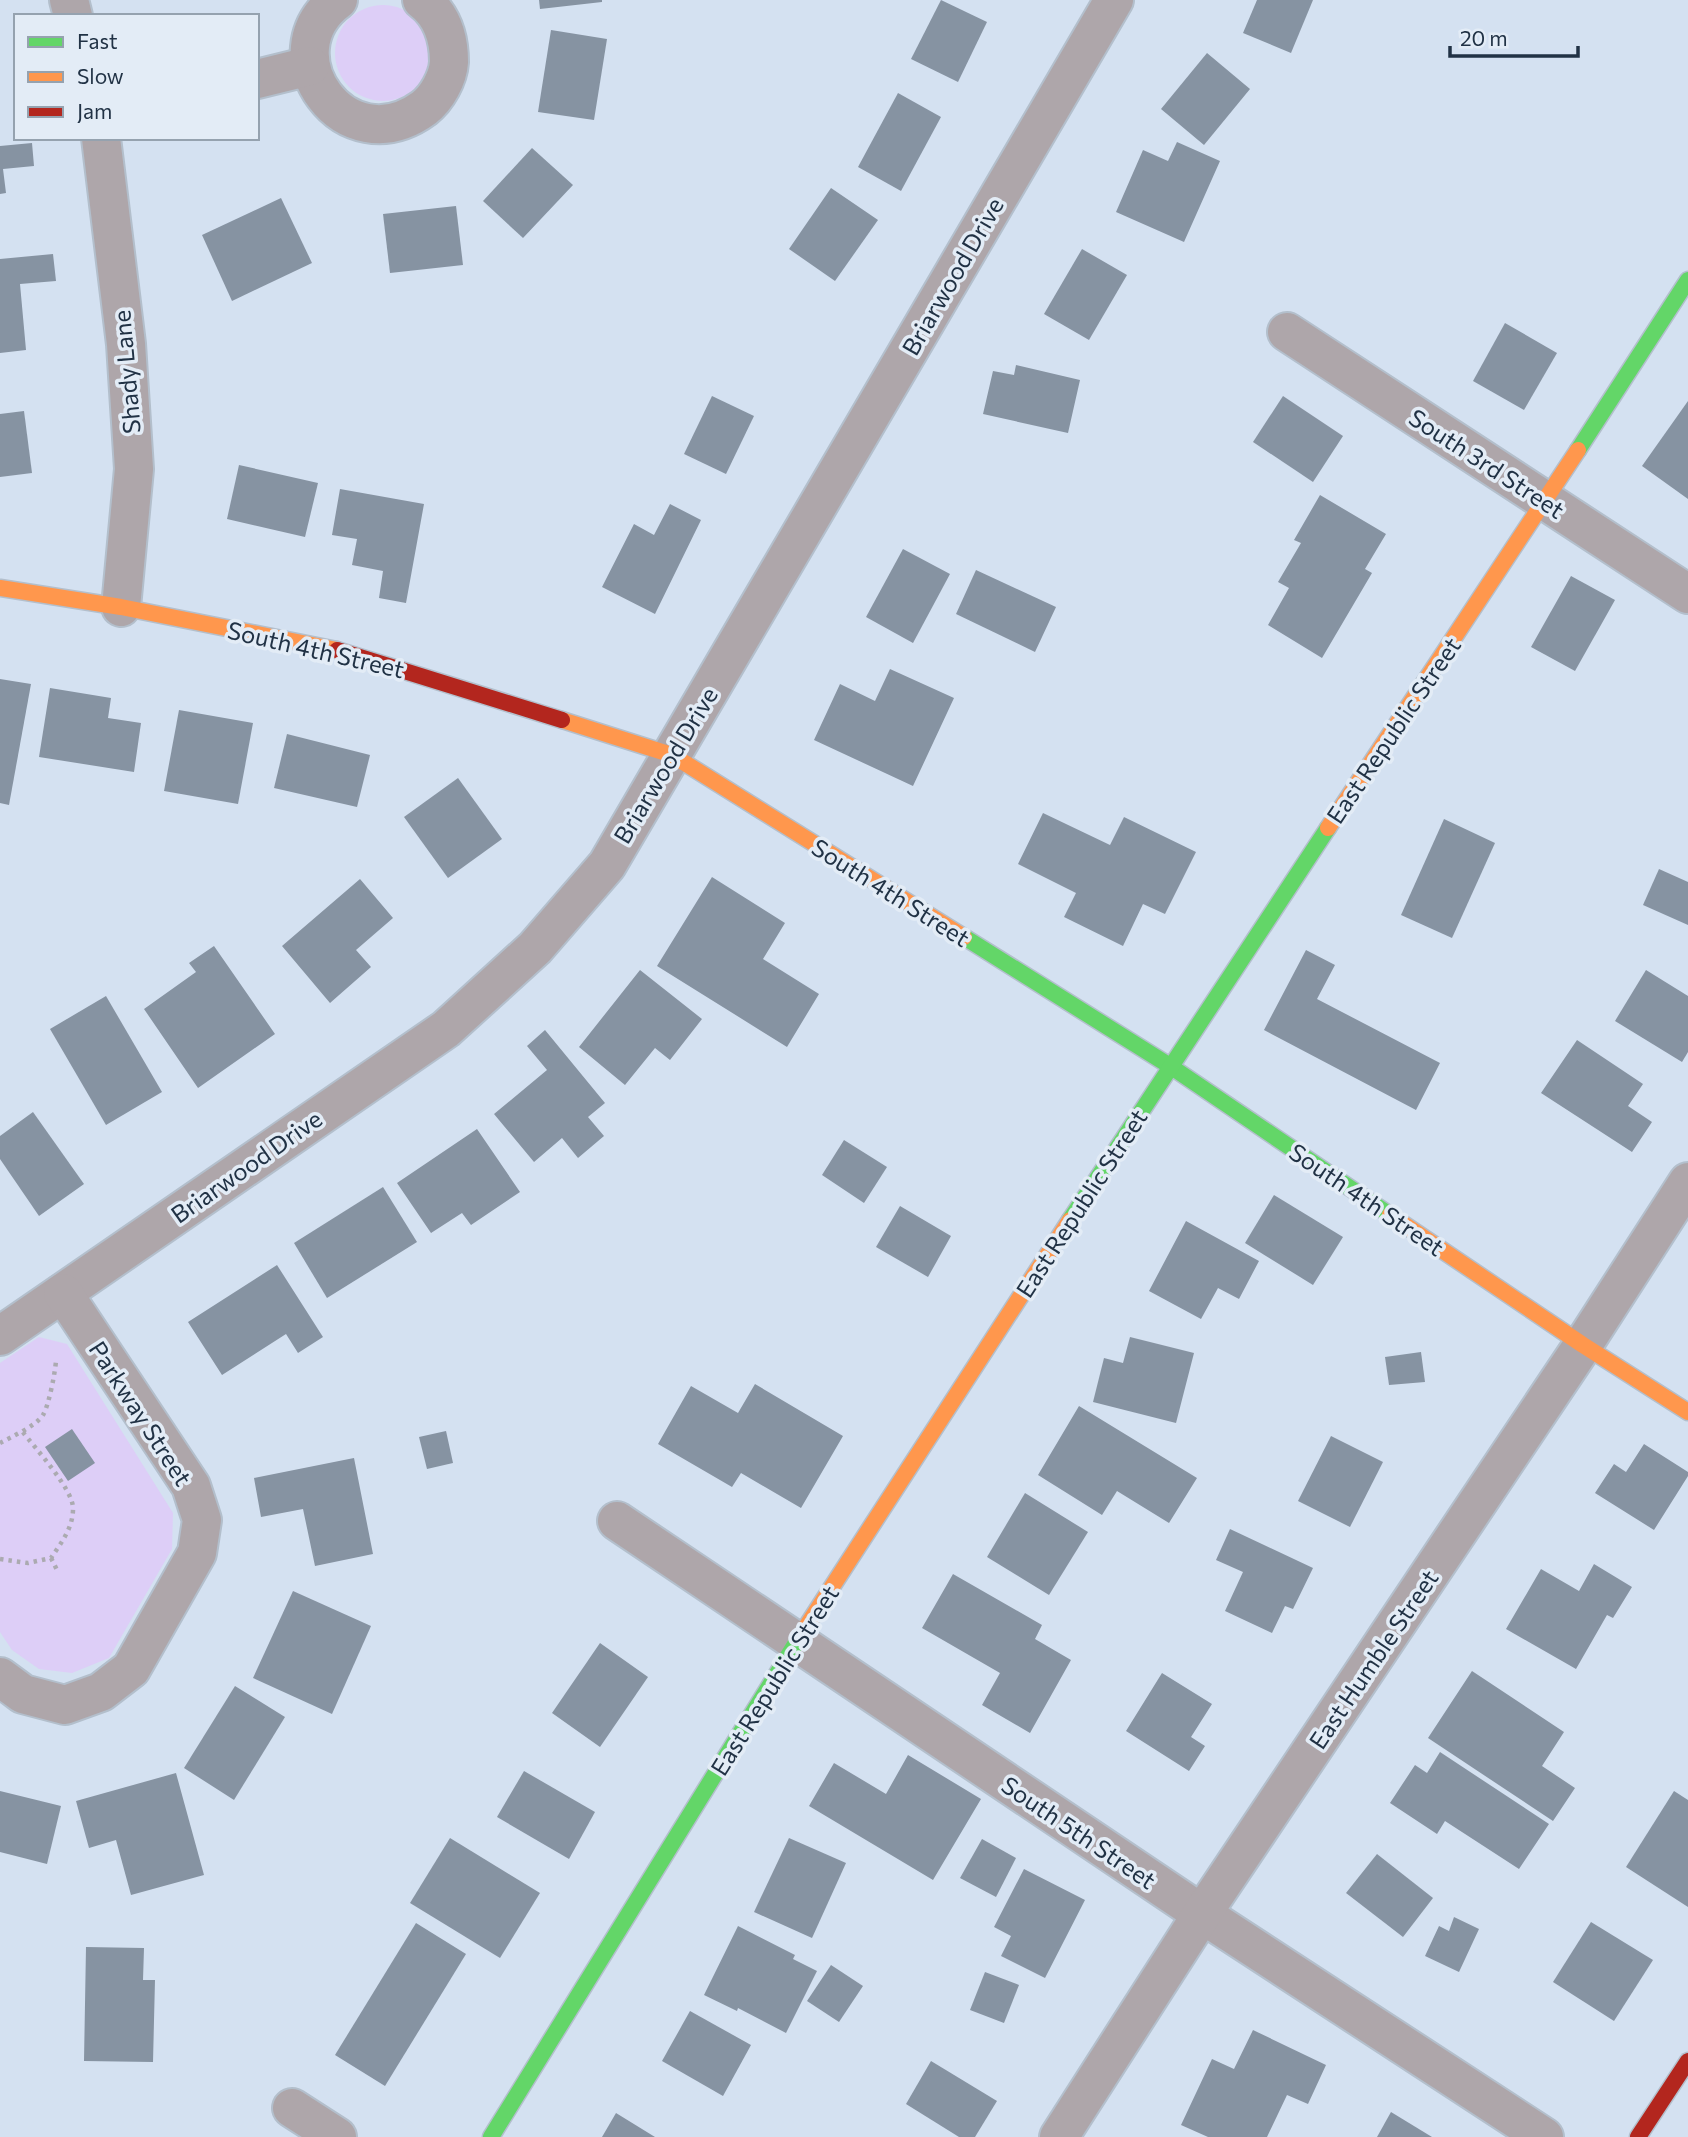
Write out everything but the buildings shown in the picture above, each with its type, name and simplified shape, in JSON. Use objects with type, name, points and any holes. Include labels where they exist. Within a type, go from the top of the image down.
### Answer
[{"type":"street","points":[[338,0],[317,23],[310,44],[310,66],[318,87],[331,105],[348,117],[369,124],[391,124],[412,117],[429,104],[442,86],[449,65],[448,43],[442,22],[422,0]]},
{"type":"street","name":"Briarwood Drive","points":[[0,1336],[446,1029],[536,948],[607,865],[1114,0]]},
{"type":"street","points":[[259,79],[310,66]]},
{"type":"street","name":"Shady Lane","points":[[101,140],[126,344],[134,469],[121,607]]},
{"type":"street","name":"East Republic Street","points":[[491,2137],[796,1642],[1170,1066],[1545,501],[1688,280]]},
{"type":"street","name":"South 3rd Street","points":[[1287,332],[1688,594]]},
{"type":"street","name":"South 4th Street","points":[[0,588],[121,607],[349,652],[672,755],[1170,1066],[1583,1345],[1688,1412]]},
{"type":"street","name":"East Humble Street","points":[[1059,2137],[1202,1914],[1583,1345],[1688,1182]]},
{"type":"street","name":"Parkway Street","points":[[0,1677],[23,1694],[65,1705],[101,1692],[131,1669],[197,1553],[202,1520],[191,1486],[63,1293]]},
{"type":"street","name":"South 5th Street","points":[[617,1521],[1202,1914],[1544,2137]]},
{"type":"street","points":[[1638,2137],[1688,2061]]},
{"type":"street","points":[[292,2108],[337,2137]]},
{"type":"path","points":[[0,1443],[42,1416],[55,1374],[56,1360]]},
{"type":"path","points":[[0,1559],[28,1563],[51,1559],[68,1532],[74,1507],[68,1491],[22,1431]]},
{"type":"path","points":[[51,1559],[58,1572]]},
{"type":"shaded area","points":[[383,5],[401,9],[417,19],[427,35],[431,53],[427,71],[417,87],[401,97],[383,101],[365,97],[349,87],[339,71],[335,53],[339,35],[349,19],[365,9]]},
{"type":"shaded area","points":[[39,1337],[67,1344],[173,1513],[172,1549],[109,1658],[72,1673],[39,1669],[12,1650],[0,1632],[0,1363]]},
{"type":"traffic: fast","points":[[1578,450],[1688,280]]},
{"type":"traffic: fast","points":[[1070,1220],[1328,828]]},
{"type":"traffic: fast","points":[[964,937],[1170,1066],[1390,1215]]},
{"type":"traffic: fast","points":[[491,2137],[804,1630]]},
{"type":"traffic: slow","points":[[1328,828],[1578,450]]},
{"type":"traffic: slow","points":[[0,588],[121,607],[337,650]]},
{"type":"traffic: slow","points":[[562,720],[672,755],[964,937]]},
{"type":"traffic: slow","points":[[1390,1215],[1688,1412]]},
{"type":"traffic: slow","points":[[804,1630],[1070,1220]]},
{"type":"traffic: jam","points":[[337,650],[562,720]]},
{"type":"traffic: jam","points":[[1638,2137],[1688,2061]]}]
